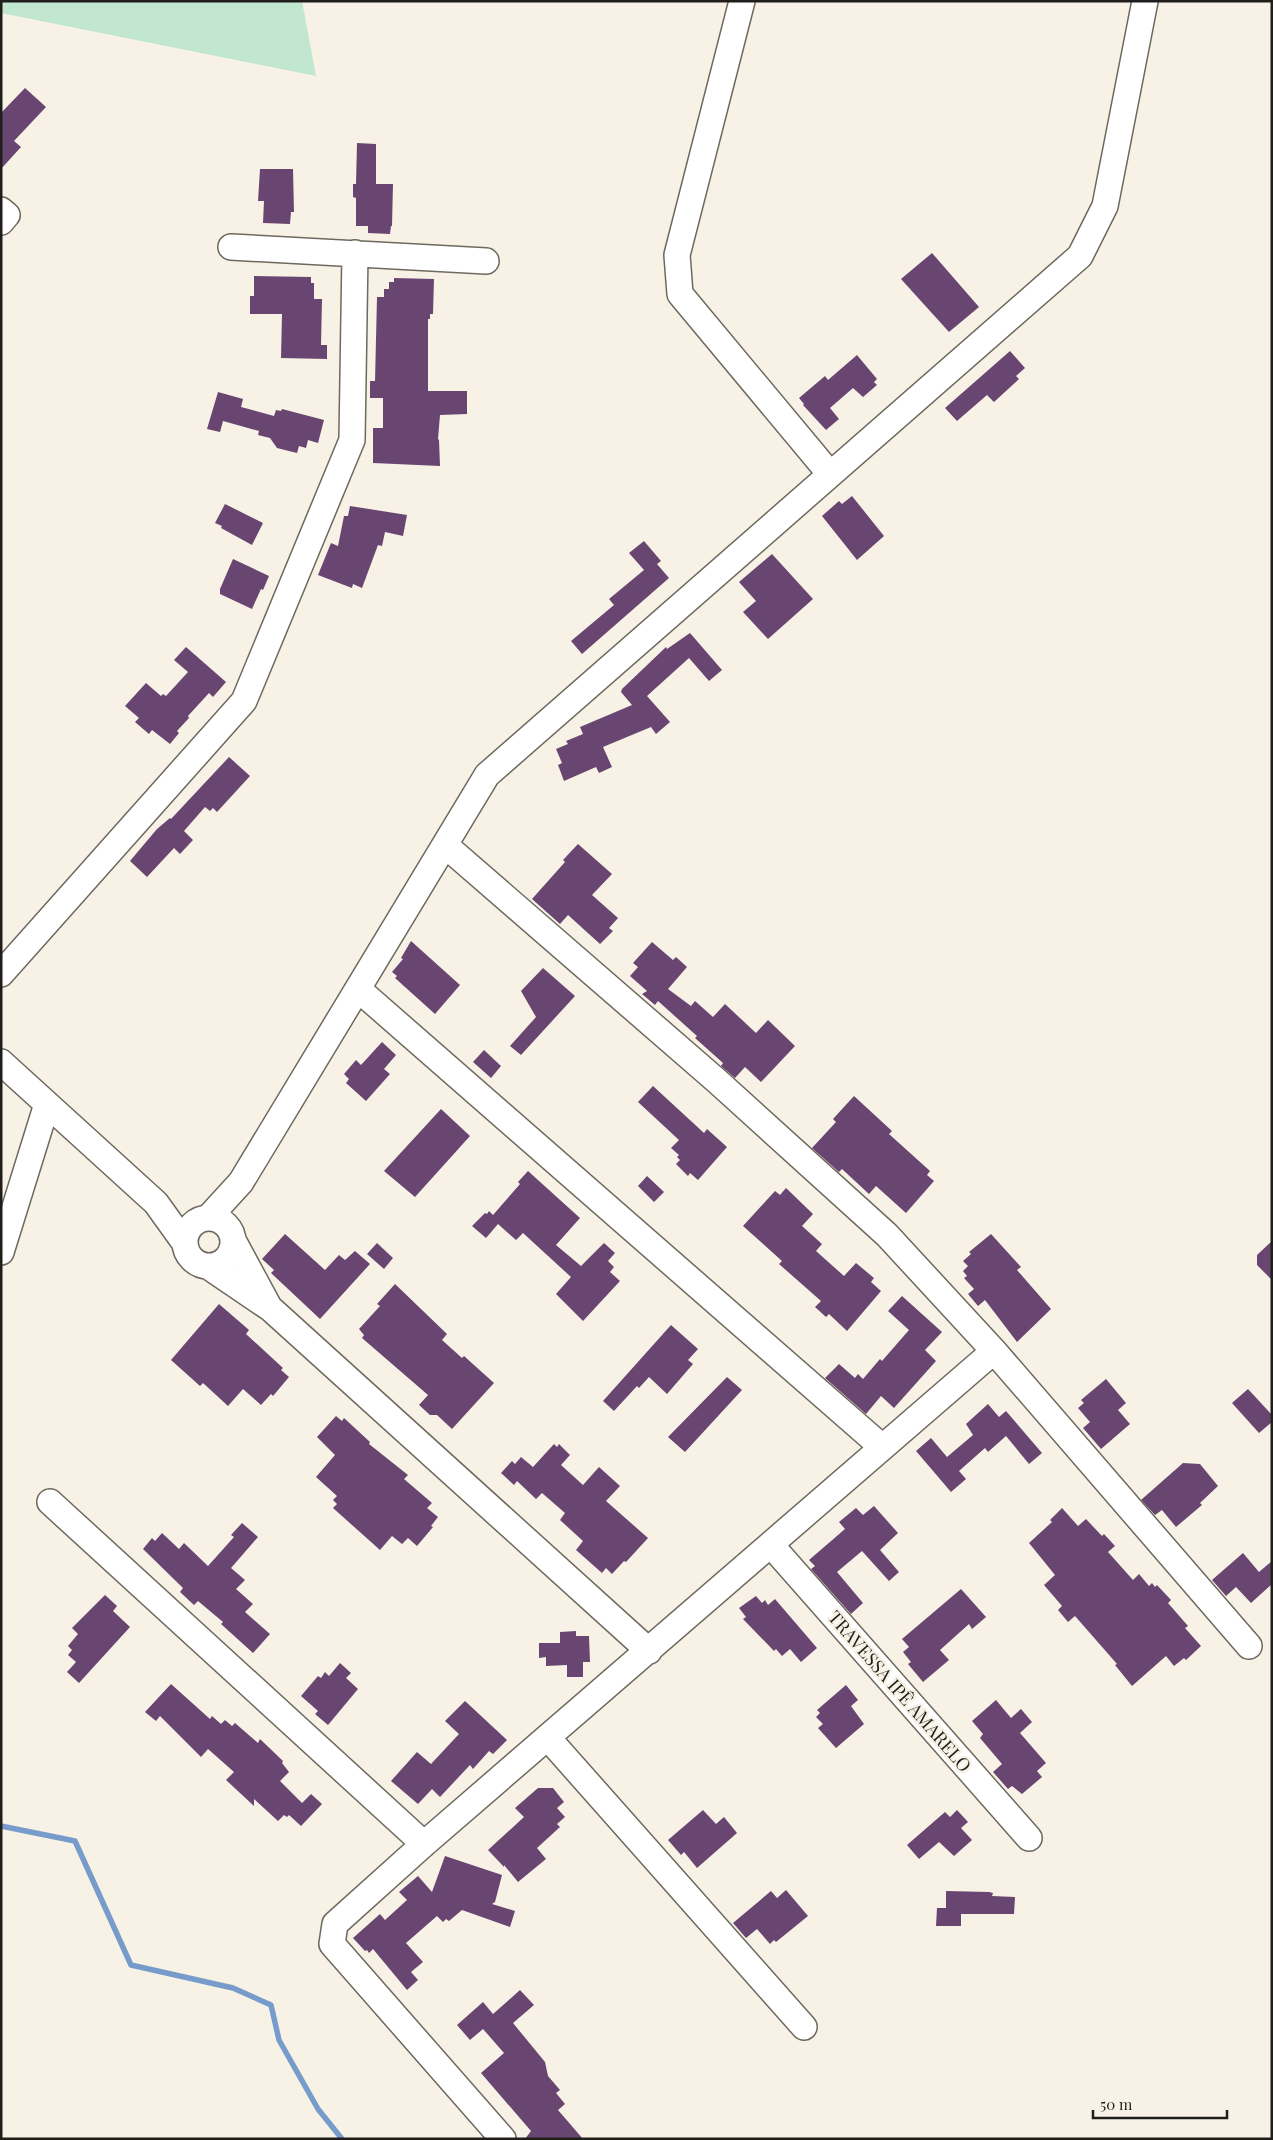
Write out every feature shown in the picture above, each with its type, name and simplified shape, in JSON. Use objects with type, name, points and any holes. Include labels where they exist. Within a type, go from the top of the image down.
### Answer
[{"type":"street","points":[[742,1],[677,255],[680,294],[830,474]]},
{"type":"street","points":[[648,1650],[271,1309],[209,1267],[191,1260],[241,1182],[487,776],[1080,256],[1105,206],[1145,1]]},
{"type":"street","points":[[1,210],[7,215],[1,222]]},
{"type":"street","points":[[231,247],[486,261]]},
{"type":"street","points":[[1,974],[244,701],[352,440],[355,253]]},
{"type":"street","points":[[445,845],[717,1081],[887,1235],[994,1351],[1249,1646]]},
{"type":"street","points":[[358,989],[882,1447]]},
{"type":"street","points":[[1,1062],[156,1203],[210,1230],[271,1309]]},
{"type":"street","points":[[1,1252],[47,1104]]},
{"type":"street","points":[[209,1267],[221,1264],[227,1260],[210,1230]]},
{"type":"street","points":[[504,2139],[332,1944],[335,1924],[424,1844],[994,1351]]},
{"type":"street","points":[[50,1502],[424,1844]]},
{"type":"street","name":"TRAVESSA IPÊ AMARELO","points":[[771,1545],[1029,1838]]},
{"type":"street","points":[[548,1738],[804,2027]]},
{"type":"green space","points":[[1,1],[302,1],[316,76],[1,13]]},
{"type":"building","points":[[25,88],[46,107],[14,141],[21,147],[1,169],[1,113]]},
{"type":"building","points":[[357,143],[376,144],[376,184],[393,184],[392,226],[390,234],[368,233],[368,226],[356,226],[356,198],[353,197],[353,184],[356,184]]},
{"type":"building","points":[[260,169],[293,169],[294,212],[291,212],[290,224],[263,223],[264,201],[258,201]]},
{"type":"building","points":[[932,253],[979,307],[949,332],[901,279]]},
{"type":"building","points":[[254,276],[311,277],[311,283],[314,283],[314,299],[322,299],[321,345],[327,345],[327,359],[281,358],[282,314],[250,314],[250,296],[254,296]]},
{"type":"building","points":[[394,278],[434,279],[433,314],[430,314],[430,319],[428,319],[428,391],[467,391],[467,414],[440,415],[438,439],[440,466],[373,463],[373,428],[383,428],[383,398],[370,398],[370,381],[375,381],[377,297],[384,297],[384,289],[389,289],[389,282],[394,282]]},
{"type":"building","points":[[1010,351],[1025,368],[1016,376],[1019,379],[994,402],[987,395],[957,421],[945,408]]},
{"type":"building","points":[[857,355],[877,379],[874,382],[877,385],[863,397],[853,388],[830,408],[839,419],[826,430],[799,398],[825,376],[828,380]]},
{"type":"building","points":[[218,392],[243,399],[241,407],[274,416],[276,410],[281,411],[282,409],[324,420],[318,443],[308,440],[306,448],[299,446],[297,453],[277,448],[270,438],[258,435],[259,431],[223,421],[220,432],[207,429]]},
{"type":"building","points":[[852,496],[884,536],[857,560],[822,516],[839,501],[842,504]]},
{"type":"building","points":[[225,504],[263,523],[252,545],[215,523]]},
{"type":"building","points":[[350,506],[407,515],[403,536],[385,532],[382,546],[378,545],[362,588],[353,584],[352,588],[318,575],[331,543],[338,546],[344,516],[348,516]]},
{"type":"building","points":[[644,541],[661,561],[657,564],[669,578],[582,654],[571,641],[614,605],[609,599],[644,570],[629,553]]},
{"type":"building","points":[[772,554],[813,599],[768,639],[743,612],[756,601],[739,582]]},
{"type":"building","points":[[233,559],[269,576],[252,609],[220,594],[220,589]]},
{"type":"building","points":[[690,633],[722,670],[709,681],[689,658],[647,696],[670,722],[656,734],[651,727],[603,747],[612,767],[599,773],[596,767],[564,781],[558,765],[562,763],[556,749],[568,744],[566,741],[583,734],[580,727],[632,705],[621,692],[622,689],[666,647],[667,649]]},
{"type":"building","points":[[186,647],[226,682],[213,697],[209,693],[188,716],[189,718],[177,731],[179,733],[170,744],[152,730],[149,734],[135,722],[139,718],[125,706],[146,683],[161,696],[163,694],[166,696],[188,672],[174,660]]},
{"type":"building","points":[[229,757],[250,776],[217,812],[213,808],[210,811],[205,807],[184,831],[193,840],[180,854],[174,848],[147,877],[130,861],[157,829],[171,819]]},
{"type":"building","points":[[578,844],[612,874],[592,895],[618,918],[609,928],[613,931],[600,944],[568,915],[560,924],[532,899],[565,862],[563,860]]},
{"type":"building","points":[[411,941],[460,985],[435,1014],[395,978],[397,976],[392,972],[403,959],[401,958]]},
{"type":"building","points":[[652,942],[673,960],[676,957],[687,967],[668,989],[691,1006],[695,1001],[713,1017],[725,1004],[756,1033],[768,1020],[795,1046],[761,1082],[745,1067],[735,1078],[721,1066],[723,1063],[695,1038],[697,1036],[658,1001],[655,1005],[642,994],[647,991],[630,976],[638,967],[633,963]]},
{"type":"building","points":[[543,968],[575,996],[521,1055],[510,1046],[536,1017],[521,991]]},
{"type":"building","points":[[382,1042],[396,1055],[384,1069],[390,1074],[366,1101],[346,1083],[349,1079],[344,1074],[356,1060],[361,1065]]},
{"type":"building","points":[[484,1050],[501,1066],[491,1078],[473,1062]]},
{"type":"building","points":[[653,1086],[704,1133],[707,1129],[727,1147],[698,1180],[690,1173],[688,1176],[676,1164],[680,1160],[677,1157],[679,1155],[671,1148],[679,1140],[638,1102]]},
{"type":"building","points":[[854,1096],[892,1131],[889,1134],[930,1171],[927,1175],[934,1181],[906,1213],[876,1186],[869,1194],[842,1169],[839,1172],[812,1148],[836,1122],[833,1119]]},
{"type":"building","points":[[441,1109],[470,1136],[415,1197],[384,1171]]},
{"type":"building","points":[[528,1171],[580,1218],[556,1245],[581,1266],[604,1243],[615,1253],[608,1261],[614,1267],[610,1272],[620,1281],[583,1321],[556,1294],[571,1277],[523,1233],[516,1240],[498,1224],[486,1238],[472,1226],[485,1213],[487,1214],[489,1211],[493,1215],[520,1184],[518,1182]]},
{"type":"building","points":[[647,1176],[664,1192],[654,1202],[638,1186]]},
{"type":"building","points":[[786,1188],[813,1214],[802,1226],[822,1244],[816,1251],[844,1276],[856,1263],[874,1278],[871,1282],[881,1291],[847,1331],[829,1314],[826,1317],[815,1307],[821,1301],[779,1264],[782,1261],[743,1226],[775,1191],[780,1195]]},
{"type":"building","points":[[285,1234],[325,1270],[339,1255],[345,1260],[355,1251],[370,1264],[320,1319],[271,1273],[274,1270],[262,1259]]},
{"type":"building","points":[[991,1234],[1021,1267],[1017,1270],[1051,1309],[1017,1342],[985,1300],[978,1306],[968,1294],[974,1289],[964,1278],[967,1276],[963,1271],[968,1266],[963,1261],[971,1254],[969,1252]]},
{"type":"building","points":[[1272,1241],[1272,1280],[1257,1265],[1257,1255]]},
{"type":"building","points":[[377,1243],[393,1258],[384,1269],[367,1254]]},
{"type":"building","points":[[395,1284],[447,1334],[442,1340],[462,1358],[464,1356],[494,1383],[452,1429],[437,1415],[430,1415],[419,1405],[428,1395],[362,1338],[364,1335],[359,1329],[380,1306],[377,1304]]},
{"type":"building","points":[[902,1296],[942,1332],[925,1350],[936,1361],[894,1408],[881,1396],[866,1414],[825,1378],[839,1364],[855,1378],[858,1374],[863,1379],[880,1359],[882,1361],[909,1330],[888,1311]]},
{"type":"building","points":[[219,1304],[249,1330],[246,1334],[283,1368],[281,1370],[289,1377],[273,1396],[271,1394],[261,1405],[243,1389],[228,1406],[203,1383],[200,1386],[171,1360]]},
{"type":"building","points":[[671,1325],[698,1349],[688,1360],[693,1364],[667,1394],[649,1377],[639,1388],[637,1386],[614,1411],[603,1401]]},
{"type":"building","points":[[727,1377],[742,1390],[685,1452],[668,1437]]},
{"type":"building","points":[[1106,1379],[1126,1403],[1118,1410],[1130,1424],[1101,1449],[1083,1428],[1090,1422],[1078,1408],[1084,1403],[1081,1400]]},
{"type":"building","points":[[1248,1389],[1272,1415],[1272,1422],[1259,1433],[1232,1403]]},
{"type":"building","points":[[988,1404],[999,1417],[1006,1411],[1042,1453],[1029,1464],[1006,1436],[988,1452],[985,1448],[959,1471],[966,1479],[951,1492],[916,1451],[931,1438],[947,1457],[973,1435],[966,1424]]},
{"type":"building","points":[[336,1416],[342,1421],[344,1418],[370,1442],[369,1444],[408,1475],[404,1479],[432,1503],[427,1508],[438,1517],[431,1526],[433,1527],[417,1546],[408,1538],[402,1544],[392,1536],[380,1550],[333,1508],[337,1504],[333,1500],[337,1496],[316,1477],[335,1455],[317,1437]]},
{"type":"building","points":[[554,1444],[557,1447],[559,1444],[570,1455],[561,1465],[583,1485],[599,1467],[620,1486],[606,1501],[648,1538],[612,1574],[606,1568],[602,1573],[576,1550],[583,1541],[560,1520],[565,1513],[542,1493],[536,1499],[517,1481],[514,1485],[501,1473],[512,1461],[515,1464],[521,1457],[533,1467]]},
{"type":"building","points":[[1183,1463],[1200,1464],[1218,1486],[1200,1503],[1202,1505],[1176,1527],[1162,1510],[1155,1515],[1141,1500]]},
{"type":"building","points":[[874,1506],[898,1533],[880,1550],[899,1572],[889,1581],[862,1551],[837,1572],[863,1603],[851,1614],[811,1569],[815,1566],[809,1560],[845,1529],[839,1522],[856,1508],[863,1515]]},
{"type":"building","points":[[1062,1508],[1078,1526],[1086,1519],[1102,1536],[1104,1534],[1115,1546],[1108,1552],[1133,1580],[1139,1574],[1149,1586],[1152,1583],[1155,1587],[1157,1585],[1171,1600],[1168,1603],[1188,1626],[1185,1628],[1201,1646],[1186,1660],[1184,1658],[1174,1666],[1166,1656],[1132,1686],[1115,1665],[1117,1664],[1075,1616],[1068,1622],[1058,1610],[1062,1606],[1044,1585],[1055,1575],[1029,1543],[1052,1522],[1050,1520]]},
{"type":"building","points":[[242,1523],[258,1537],[231,1568],[245,1580],[236,1589],[253,1604],[245,1612],[270,1634],[253,1653],[221,1624],[223,1622],[198,1601],[194,1605],[180,1592],[183,1588],[143,1549],[152,1538],[155,1541],[162,1533],[179,1549],[184,1543],[208,1566],[234,1537],[231,1535]]},
{"type":"building","points":[[1243,1553],[1259,1572],[1272,1561],[1272,1584],[1251,1603],[1236,1587],[1226,1596],[1212,1580]]},
{"type":"building","points":[[961,1589],[986,1617],[972,1629],[969,1624],[940,1650],[949,1660],[923,1682],[908,1664],[911,1662],[903,1652],[909,1647],[902,1639]]},
{"type":"building","points":[[105,1595],[117,1606],[113,1611],[130,1627],[79,1683],[67,1672],[76,1662],[68,1655],[72,1650],[68,1646],[78,1634],[72,1628]]},
{"type":"building","points":[[756,1596],[762,1603],[765,1600],[768,1605],[775,1599],[817,1648],[801,1662],[790,1649],[782,1656],[776,1649],[774,1651],[743,1619],[746,1617],[739,1608]]},
{"type":"building","points":[[576,1631],[576,1636],[589,1636],[590,1662],[583,1662],[583,1677],[567,1677],[567,1665],[546,1666],[546,1657],[539,1658],[539,1643],[560,1643],[560,1632]]},
{"type":"building","points":[[340,1663],[351,1673],[346,1678],[358,1689],[328,1725],[315,1714],[318,1711],[301,1696],[318,1676],[321,1678],[325,1672],[329,1676]]},
{"type":"building","points":[[171,1684],[210,1719],[212,1716],[221,1724],[225,1720],[232,1726],[235,1723],[258,1743],[260,1739],[283,1761],[282,1763],[289,1772],[280,1781],[302,1803],[311,1794],[322,1804],[301,1826],[289,1815],[287,1817],[284,1815],[278,1821],[254,1799],[254,1806],[226,1780],[234,1772],[208,1749],[201,1757],[160,1716],[156,1721],[145,1712]]},
{"type":"building","points":[[846,1685],[858,1700],[851,1706],[864,1724],[836,1748],[818,1728],[823,1724],[816,1717],[820,1713],[817,1710]]},
{"type":"building","points":[[996,1700],[1011,1718],[1021,1709],[1032,1722],[1020,1733],[1046,1763],[1037,1771],[1042,1777],[1022,1794],[1012,1786],[1008,1789],[993,1772],[1002,1764],[980,1738],[983,1734],[972,1721]]},
{"type":"building","points":[[465,1701],[507,1740],[493,1754],[489,1751],[473,1769],[470,1765],[440,1797],[432,1789],[418,1804],[391,1781],[417,1752],[431,1764],[459,1734],[445,1721]]},
{"type":"building","points":[[538,1788],[553,1788],[564,1802],[557,1808],[565,1817],[557,1824],[560,1827],[537,1848],[546,1859],[518,1882],[488,1850],[524,1817],[515,1808]]},
{"type":"building","points":[[703,1810],[716,1824],[724,1817],[737,1833],[697,1868],[684,1852],[681,1855],[668,1840]]},
{"type":"building","points":[[957,1810],[968,1822],[961,1828],[972,1840],[954,1856],[939,1842],[919,1859],[907,1845],[945,1812],[950,1817]]},
{"type":"building","points":[[445,1856],[502,1875],[495,1902],[492,1904],[515,1911],[510,1927],[462,1910],[449,1921],[446,1919],[443,1922],[437,1916],[406,1943],[423,1962],[411,1972],[418,1980],[407,1990],[373,1949],[369,1953],[367,1950],[365,1951],[353,1938],[380,1914],[385,1920],[407,1900],[399,1892],[418,1876],[432,1892]]},
{"type":"building","points":[[786,1890],[808,1916],[776,1942],[774,1940],[770,1944],[757,1929],[746,1938],[733,1923],[771,1891],[777,1898]]},
{"type":"building","points":[[946,1891],[989,1892],[993,1893],[992,1896],[1015,1897],[1014,1914],[961,1914],[961,1926],[936,1926],[937,1908],[946,1908]]},
{"type":"building","points":[[520,1990],[534,2005],[513,2023],[545,2062],[548,2076],[560,2090],[556,2093],[565,2104],[558,2110],[583,2139],[525,2139],[531,2131],[481,2073],[504,2053],[483,2029],[470,2040],[457,2025],[483,2002],[493,2014]]},
{"type":"waterway","points":[[1,1826],[75,1841],[131,1965],[233,1988],[271,2005],[279,2040],[318,2109],[342,2139]]}]
